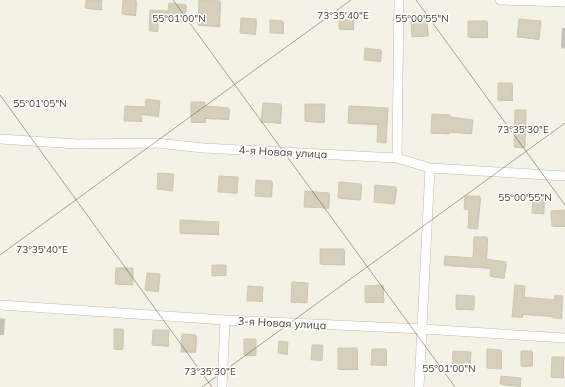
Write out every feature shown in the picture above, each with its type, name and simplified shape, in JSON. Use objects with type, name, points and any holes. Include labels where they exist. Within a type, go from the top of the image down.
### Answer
[{"type":"street","points":[[397,158],[399,0]]},
{"type":"street","points":[[500,0],[565,2]]},
{"type":"street","name":"4-я Новая улица","points":[[0,139],[77,144],[158,143],[204,148],[397,158],[430,168],[565,176]]},
{"type":"street","points":[[419,387],[430,168]]},
{"type":"street","name":"3-я Новая улица","points":[[0,305],[225,320],[423,329],[565,338]]},
{"type":"street","points":[[222,387],[225,320]]},
{"type":"building","points":[[86,0],[102,0],[101,10],[85,8]]},
{"type":"building","points":[[123,0],[136,0],[135,15],[122,14]]},
{"type":"building","points":[[199,0],[220,1],[219,26],[198,25]]},
{"type":"building","points":[[169,3],[186,5],[184,22],[158,18],[158,31],[149,31],[150,10],[168,11]]},
{"type":"building","points":[[339,13],[353,13],[353,29],[339,29]]},
{"type":"building","points":[[241,18],[256,19],[255,34],[240,33]]},
{"type":"building","points":[[519,19],[541,21],[539,39],[517,37]]},
{"type":"building","points":[[270,20],[283,21],[283,33],[270,33]]},
{"type":"building","points":[[427,20],[428,36],[412,37],[411,21]]},
{"type":"building","points":[[468,21],[487,21],[487,37],[468,37]]},
{"type":"building","points":[[365,48],[381,50],[380,61],[364,60]]},
{"type":"building","points":[[498,83],[512,83],[512,100],[498,100]]},
{"type":"building","points":[[146,99],[160,101],[158,116],[142,114],[141,121],[124,121],[125,106],[145,107]]},
{"type":"building","points":[[191,102],[205,102],[205,106],[229,108],[228,119],[205,118],[205,122],[191,122]]},
{"type":"building","points":[[263,103],[281,104],[280,123],[261,122]]},
{"type":"building","points":[[305,104],[325,104],[324,122],[305,121]]},
{"type":"building","points":[[349,106],[388,108],[386,143],[377,142],[378,124],[348,123]]},
{"type":"building","points":[[515,110],[526,110],[525,147],[514,147]]},
{"type":"building","points":[[432,114],[450,115],[450,117],[473,120],[471,134],[449,132],[449,134],[431,133]]},
{"type":"building","points":[[158,173],[174,174],[172,191],[157,189]]},
{"type":"building","points":[[219,176],[238,177],[237,193],[218,192]]},
{"type":"building","points":[[256,180],[272,181],[271,197],[255,196]]},
{"type":"building","points":[[339,182],[361,184],[360,200],[338,198]]},
{"type":"building","points":[[375,185],[396,187],[394,204],[374,202]]},
{"type":"building","points":[[305,191],[329,193],[328,208],[304,207]]},
{"type":"building","points":[[465,196],[480,196],[477,229],[468,228],[469,210],[464,209]]},
{"type":"building","points":[[533,197],[544,197],[544,214],[532,213]]},
{"type":"building","points":[[565,210],[565,226],[552,226],[551,211]]},
{"type":"building","points":[[180,220],[219,222],[218,234],[180,233]]},
{"type":"building","points":[[474,237],[487,237],[486,259],[506,262],[504,278],[490,276],[491,268],[444,265],[445,256],[473,258]]},
{"type":"building","points":[[320,249],[344,249],[344,265],[320,264]]},
{"type":"building","points":[[212,265],[226,265],[226,275],[212,276]]},
{"type":"building","points":[[116,268],[133,268],[133,285],[115,284]]},
{"type":"building","points":[[147,273],[160,274],[158,291],[145,290]]},
{"type":"building","points":[[292,282],[308,283],[307,303],[291,302]]},
{"type":"building","points":[[383,285],[384,302],[365,302],[365,286]]},
{"type":"building","points":[[515,285],[525,286],[524,297],[554,300],[555,295],[563,296],[561,318],[522,314],[522,317],[512,317]]},
{"type":"building","points":[[248,286],[263,287],[262,301],[247,301]]},
{"type":"building","points":[[456,295],[474,296],[474,310],[456,309]]},
{"type":"building","points":[[114,329],[123,329],[123,349],[114,349]]},
{"type":"building","points":[[153,330],[169,330],[168,346],[152,345]]},
{"type":"building","points":[[182,334],[196,335],[195,352],[181,352]]},
{"type":"building","points":[[244,339],[256,339],[256,355],[244,355]]},
{"type":"building","points":[[279,341],[288,342],[287,354],[278,353]]},
{"type":"building","points":[[312,345],[323,345],[322,360],[311,360]]},
{"type":"building","points":[[338,348],[357,348],[357,369],[338,369]]},
{"type":"building","points":[[372,349],[386,349],[386,365],[371,365]]},
{"type":"building","points":[[487,349],[501,350],[501,369],[487,368]]},
{"type":"building","points":[[453,351],[471,352],[470,368],[452,367]]},
{"type":"building","points":[[521,351],[532,351],[532,366],[521,366]]},
{"type":"building","points":[[552,357],[564,357],[563,378],[551,377]]},
{"type":"building","points":[[501,376],[521,378],[520,386],[500,384]]}]
